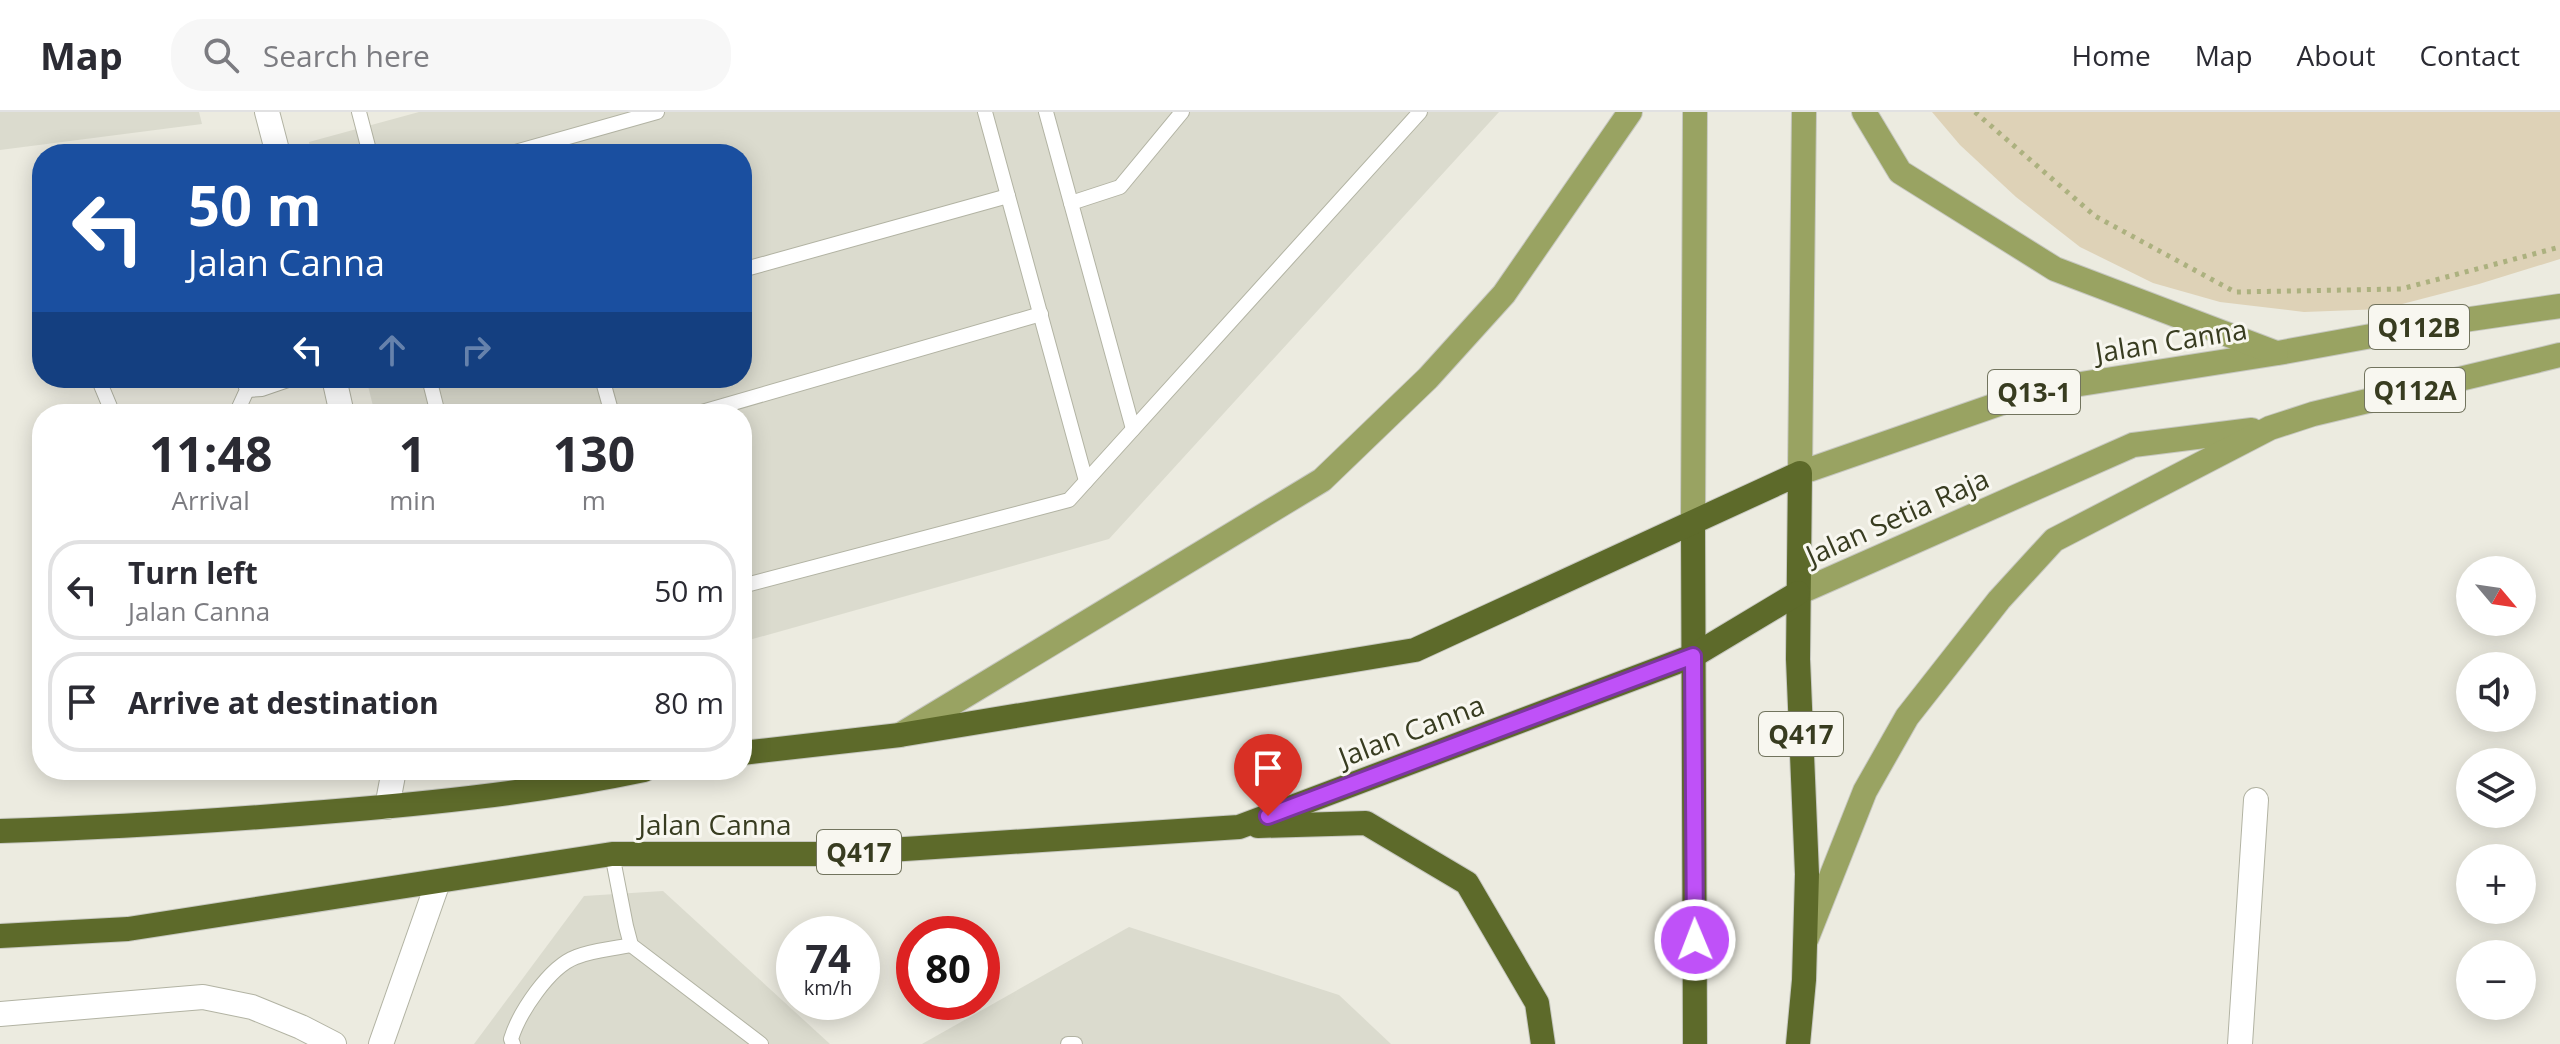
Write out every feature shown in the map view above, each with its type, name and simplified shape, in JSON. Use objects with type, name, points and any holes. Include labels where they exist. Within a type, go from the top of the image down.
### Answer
[{"type":"highway","name":"Jalan Canna","points":[[752,752],[900,735],[1415,650],[1800,473]]},
{"type":"highway","name":"Q417","points":[[1693,656],[1798,593],[1800,473]]},
{"type":"highway","points":[[1693,523],[1695,1044]]},
{"type":"highway","name":"Jalan Setia Raja","points":[[1798,593],[1807,874],[1798,1044]]},
{"type":"highway","name":"Jalan Canna","points":[[0,936],[128,929],[612,854],[829,854],[1239,827],[1693,656]]},
{"type":"highway","name":"Jalan Canna","points":[[0,831],[135,827],[387,807],[594,780]]},
{"type":"highway","points":[[1239,827],[1366,823],[1467,883],[1537,1003],[1543,1044]]},
{"type":"main road","points":[[900,735],[1322,480],[1428,378],[1504,294],[1630,112]]},
{"type":"main road","points":[[1693,523],[1695,112]]},
{"type":"main road","points":[[1800,473],[1804,112]]},
{"type":"main road","points":[[1864,112],[1900,172],[2055,269],[2278,353]]},
{"type":"main road","name":"Q112B","points":[[2278,353],[2443,323],[2560,306]]},
{"type":"main road","name":"Jalan Canna","points":[[1800,473],[2036,391],[2278,353]]},
{"type":"main road","name":"Q112A","points":[[2270,428],[2313,414],[2560,355]]},
{"type":"main road","points":[[1805,943],[1865,791],[1907,717],[1999,600],[2054,540],[2270,428]]},
{"type":"main road","name":"Jalan Setia Raja","points":[[1798,593],[2133,445],[2270,428]]},
{"type":"street","points":[[267,112],[275,144]]},
{"type":"street","points":[[387,807],[392,780]]},
{"type":"street","points":[[2240,1044],[2256,800]]},
{"type":"street","points":[[381,1044],[438,882]]},
{"type":"street","points":[[0,1014],[203,997],[252,1007],[334,1044]]},
{"type":"lane","points":[[359,112],[367,144]]},
{"type":"lane","points":[[557,144],[657,112]]},
{"type":"lane","points":[[985,112],[1086,481]]},
{"type":"lane","points":[[1046,112],[1133,429]]},
{"type":"lane","points":[[1071,203],[1120,187],[1182,112]]},
{"type":"lane","points":[[752,583],[1069,500],[1420,112]]},
{"type":"lane","points":[[752,267],[1008,196]]},
{"type":"lane","points":[[730,404],[1041,314]]},
{"type":"lane","points":[[612,854],[631,945],[761,1044]]},
{"type":"lane","points":[[513,1044],[511,1039],[516,1023],[554,971],[575,957],[631,945]]},
{"type":"lane","points":[[1068,1044],[1075,1044]]},
{"type":"path","points":[[1975,112],[2095,216],[2235,292],[2401,289],[2560,247]]},
{"type":"shaded area","points":[[0,112],[199,112],[202,124],[32,144],[0,150]]},
{"type":"shaded area","points":[[419,112],[1499,112],[1109,539],[752,639],[752,404],[372,404],[368,388],[752,388],[752,144],[309,142]]},
{"type":"shaded area","points":[[1932,112],[2560,112],[2560,259],[2383,309],[2304,312],[2220,302],[2153,283],[2080,247],[2016,197],[1960,145]]},
{"type":"shaded area","points":[[663,891],[776,995],[776,1020],[804,1020],[830,1044],[474,1044],[584,896]]},
{"type":"shaded area","points":[[1129,927],[1339,995],[1391,1044],[922,1044],[964,1020],[1000,1020],[1000,1000]]},
{"type":"route","points":[[1268,816],[1693,656],[1695,940]]}]
